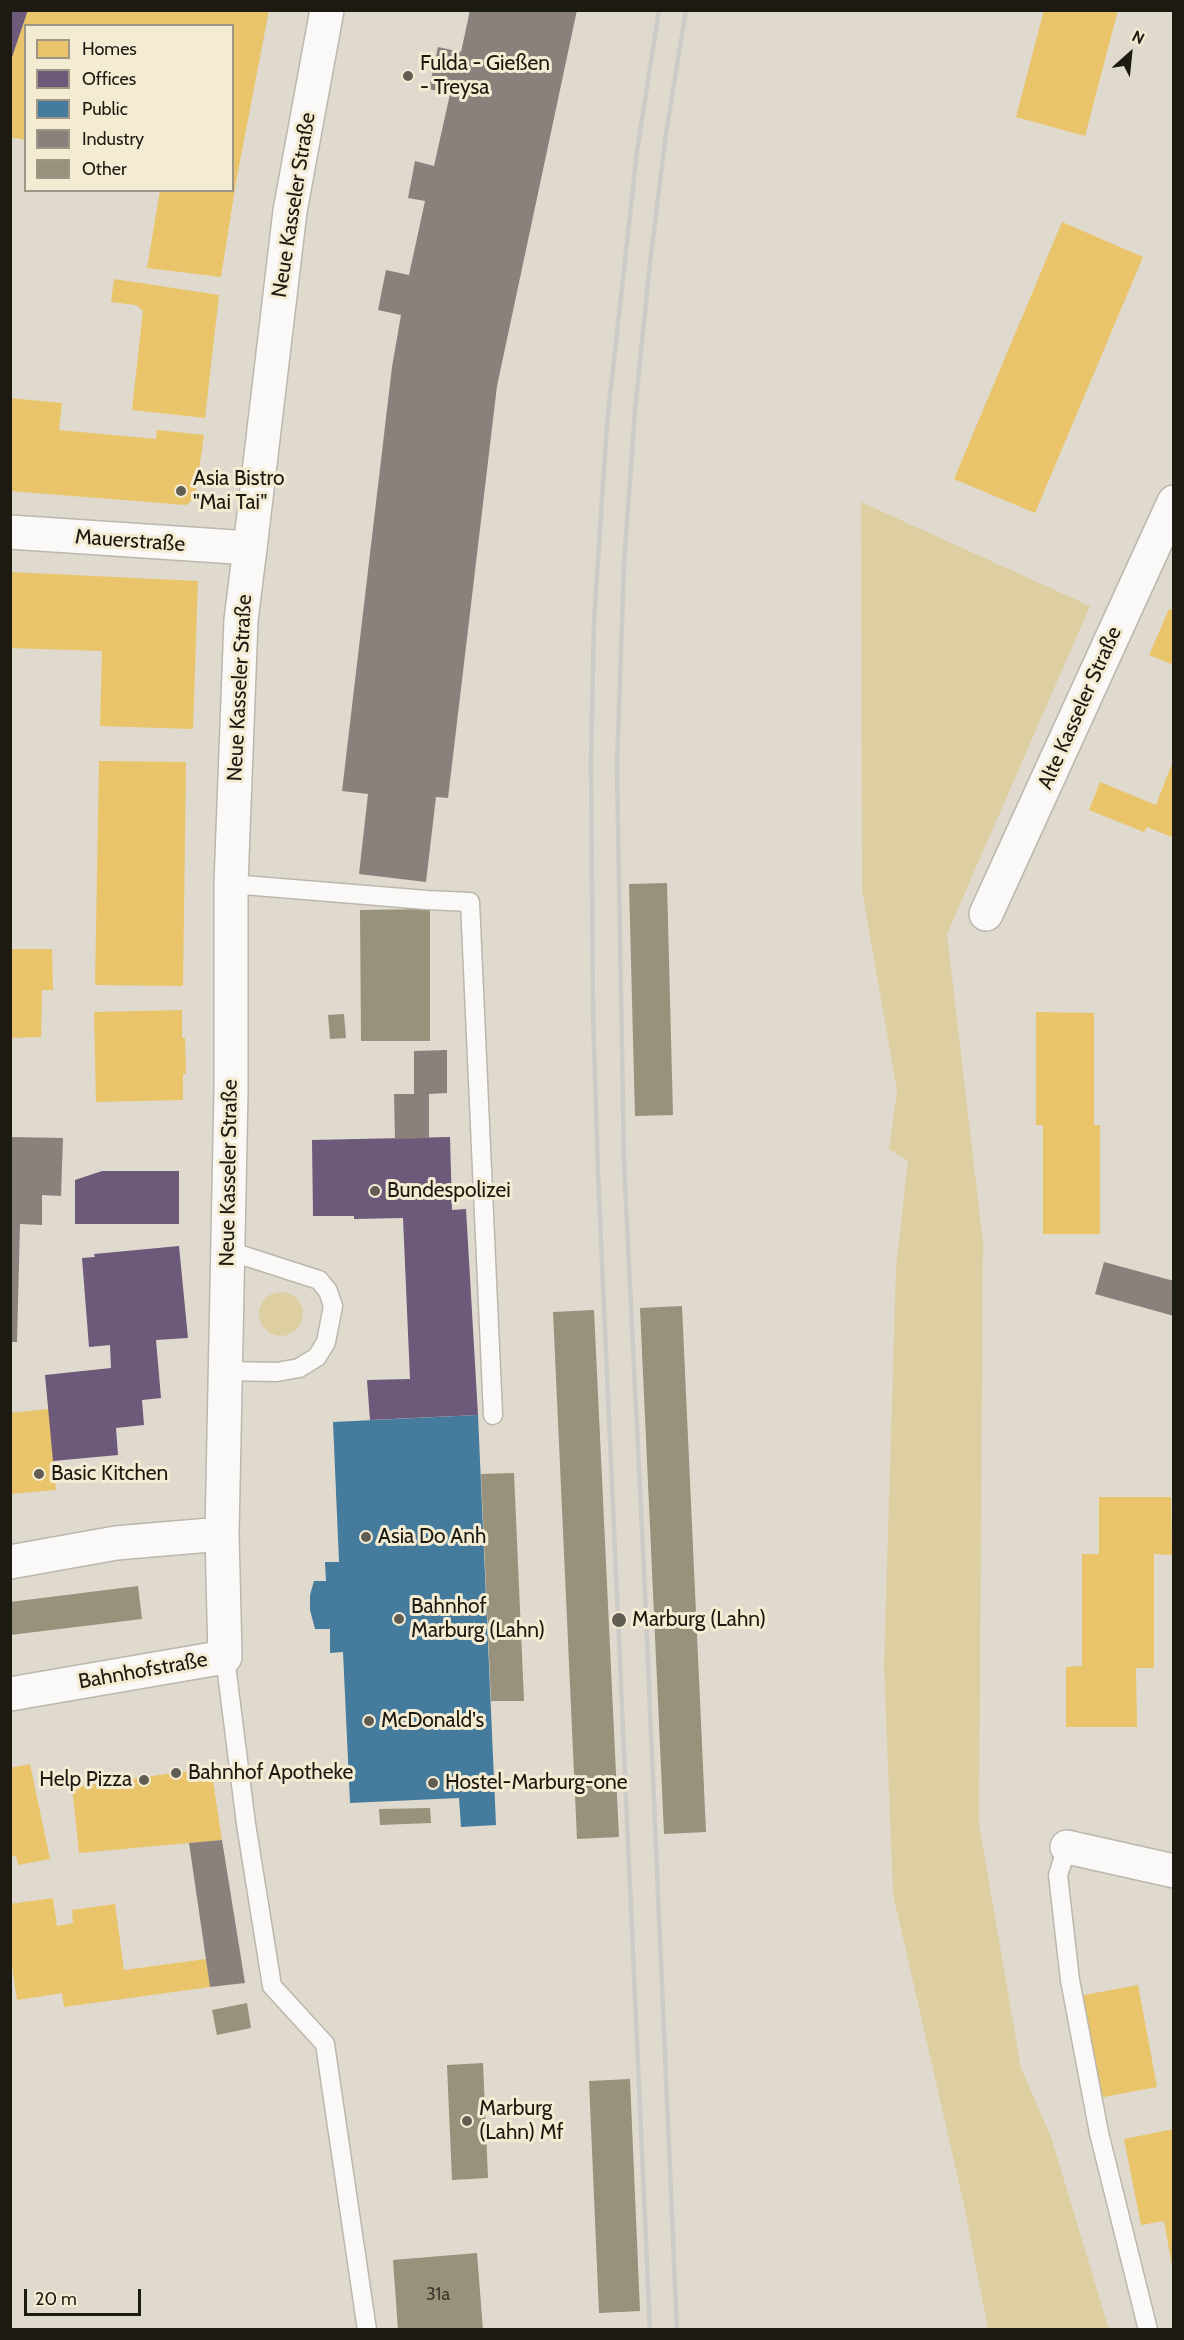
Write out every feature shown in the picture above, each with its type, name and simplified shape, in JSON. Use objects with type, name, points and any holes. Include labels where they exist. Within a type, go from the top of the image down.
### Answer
[{"type":"street","name":"Neue Kasseler Straße","points":[[226,1371],[231,884],[241,620],[290,211],[327,10]]},
{"type":"street","name":"Alte Kasseler Straße","points":[[986,914],[1173,502]]},
{"type":"street","name":"Mauerstraße","points":[[10,532],[250,548]]},
{"type":"street","name":"Bahnhofstraße","points":[[10,1694],[225,1657],[222,1534],[226,1371]]},
{"type":"street","points":[[10,1562],[116,1543],[222,1534]]},
{"type":"street","points":[[1067,1846],[1173,1871]]},
{"type":"lane","points":[[231,884],[470,902],[493,1414]]},
{"type":"lane","points":[[226,1371],[277,1372],[299,1368],[317,1357],[326,1342],[333,1306],[328,1291],[319,1280],[228,1251]]},
{"type":"lane","points":[[225,1657],[246,1824],[272,1986],[325,2044],[367,2330]]},
{"type":"lane","points":[[1067,1846],[1058,1875],[1070,1980],[1099,2133],[1148,2330]]},
{"type":"shaded area","points":[[861,502],[1090,606],[947,934],[983,1243],[979,1824],[1021,2068],[1051,2137],[1109,2329],[988,2329],[964,2205],[893,1894],[884,1665],[896,1268],[908,1161],[889,1149],[897,1091],[862,890]]},
{"type":"shaded area","points":[[281,1292],[297,1298],[303,1314],[297,1330],[281,1336],[265,1330],[259,1314],[265,1298]]},
{"type":"building: Homes","points":[[28,10],[269,10],[236,182],[221,277],[147,268],[160,192],[234,192],[234,24],[24,24],[24,140],[10,137],[10,61]]},
{"type":"building: Homes","points":[[1044,10],[1118,10],[1085,136],[1016,117]]},
{"type":"building: Homes","points":[[1062,222],[1143,257],[1035,513],[954,479]]},
{"type":"building: Homes","points":[[114,279],[219,295],[205,418],[132,410],[143,311],[136,305],[111,302]]},
{"type":"building: Homes","points":[[10,398],[62,403],[59,430],[156,439],[157,430],[204,435],[195,498],[186,505],[10,491]]},
{"type":"building: Homes","points":[[10,572],[198,581],[193,729],[100,726],[102,651],[10,648]]},
{"type":"building: Homes","points":[[1169,609],[1174,611],[1174,665],[1149,655]]},
{"type":"building: Homes","points":[[99,761],[186,762],[183,986],[95,985]]},
{"type":"building: Homes","points":[[1171,766],[1174,767],[1174,838],[1147,827],[1144,832],[1089,810],[1100,782],[1156,805]]},
{"type":"building: Homes","points":[[10,949],[52,949],[53,990],[42,990],[41,1037],[10,1038]]},
{"type":"building: Homes","points":[[182,1010],[186,1074],[183,1074],[183,1100],[96,1102],[94,1012]]},
{"type":"building: Homes","points":[[1036,1012],[1094,1013],[1094,1125],[1100,1125],[1100,1234],[1043,1234],[1043,1125],[1036,1125]]},
{"type":"building: Homes","points":[[49,1409],[56,1490],[10,1494],[10,1413]]},
{"type":"building: Homes","points":[[1099,1497],[1171,1497],[1172,1555],[1154,1554],[1154,1668],[1136,1668],[1137,1727],[1066,1727],[1066,1667],[1082,1666],[1082,1554],[1099,1554]]},
{"type":"building: Homes","points":[[30,1764],[50,1859],[18,1865],[16,1856],[10,1857],[10,1768]]},
{"type":"building: Homes","points":[[211,1768],[222,1840],[79,1853],[72,1787]]},
{"type":"building: Homes","points":[[53,1898],[57,1926],[73,1923],[72,1910],[115,1904],[124,1970],[206,1959],[210,1987],[64,2007],[62,1993],[17,2000],[10,1951],[10,1904]]},
{"type":"building: Homes","points":[[1138,1985],[1157,2087],[1098,2098],[1079,1996]]},
{"type":"building: Homes","points":[[1174,2129],[1174,2266],[1172,2266],[1164,2221],[1141,2225],[1124,2139]]},
{"type":"building: Offices","points":[[10,10],[28,10],[11,60],[10,60]]},
{"type":"building: Offices","points":[[450,1137],[452,1210],[466,1209],[478,1415],[370,1420],[367,1380],[410,1379],[403,1218],[354,1219],[354,1216],[313,1216],[312,1140]]},
{"type":"building: Offices","points":[[102,1171],[179,1171],[179,1224],[75,1224],[75,1180]]},
{"type":"building: Offices","points":[[179,1246],[188,1338],[156,1340],[161,1398],[142,1400],[144,1425],[116,1428],[118,1455],[53,1461],[45,1375],[111,1368],[110,1345],[89,1347],[82,1258],[95,1257],[94,1254]]},
{"type":"building: Public","name":"Bahnhof Marburg (Lahn)","points":[[478,1415],[496,1825],[461,1827],[459,1798],[350,1803],[343,1652],[330,1653],[330,1629],[315,1629],[310,1610],[310,1595],[314,1581],[326,1581],[325,1562],[339,1562],[333,1422]]},
{"type":"building: Industry","points":[[470,10],[577,10],[497,386],[448,798],[436,797],[426,882],[359,874],[368,794],[342,791],[392,367],[401,315],[378,310],[386,270],[409,275],[425,201],[408,198],[415,161],[434,166],[450,94],[429,89],[438,47],[461,52]]},
{"type":"building: Industry","points":[[447,1050],[447,1093],[429,1094],[429,1138],[395,1139],[394,1094],[414,1094],[414,1051]]},
{"type":"building: Industry","points":[[10,1137],[63,1138],[61,1196],[42,1195],[42,1225],[20,1224],[17,1342],[10,1342]]},
{"type":"building: Industry","points":[[1104,1262],[1174,1281],[1174,1316],[1095,1294]]},
{"type":"building: Industry","points":[[222,1840],[245,1983],[210,1987],[189,1843]]},
{"type":"building: Other","points":[[667,883],[673,1115],[635,1116],[629,884]]},
{"type":"building: Other","points":[[430,909],[430,1041],[361,1041],[360,910]]},
{"type":"building: Other","points":[[344,1014],[346,1038],[330,1039],[328,1015]]},
{"type":"building: Other","points":[[682,1306],[706,1832],[664,1834],[640,1308]]},
{"type":"building: Other","points":[[594,1310],[619,1837],[577,1839],[553,1312]]},
{"type":"building: Other","points":[[514,1473],[524,1701],[491,1701],[481,1474]]},
{"type":"building: Other","points":[[138,1586],[142,1619],[10,1635],[10,1602]]},
{"type":"building: Other","points":[[430,1808],[431,1823],[380,1825],[379,1809]]},
{"type":"building: Other","points":[[247,2003],[251,2028],[217,2035],[212,2010]]},
{"type":"building: Other","name":"Marburg (Lahn) Mf","points":[[483,2063],[488,2178],[452,2180],[447,2065]]},
{"type":"building: Other","points":[[630,2079],[640,2311],[599,2313],[589,2081]]},
{"type":"building: Other","points":[[477,2253],[483,2330],[398,2330],[393,2260]]},
{"type":"railway","points":[[650,2330],[598,1174],[593,1012],[591,761],[594,621],[607,423],[637,151],[659,10]]},
{"type":"railway","points":[[677,2330],[624,1163],[617,767],[624,563],[635,411],[666,133],[686,10]]},
{"type":"place","name":"Fulda - Gießen - Treysa","points":[[408,76]]},
{"type":"place","name":"Asia Bistro \"Mai Tai\"","points":[[181,491]]},
{"type":"place","name":"Bundespolizei","points":[[375,1191]]},
{"type":"place","name":"Basic Kitchen","points":[[39,1474]]},
{"type":"place","name":"Asia Do Anh","points":[[366,1537]]},
{"type":"place","name":"Bahnhof Marburg (Lahn)","points":[[399,1619]]},
{"type":"place","name":"Marburg (Lahn)","points":[[619,1620]]},
{"type":"place","name":"McDonald's","points":[[369,1721]]},
{"type":"place","name":"Bahnhof Apotheke","points":[[176,1773]]},
{"type":"place","name":"Help Pizza","points":[[144,1780]]},
{"type":"place","name":"Hostel-Marburg-one","points":[[433,1783]]},
{"type":"place","name":"Marburg (Lahn) Mf","points":[[467,2121]]}]
